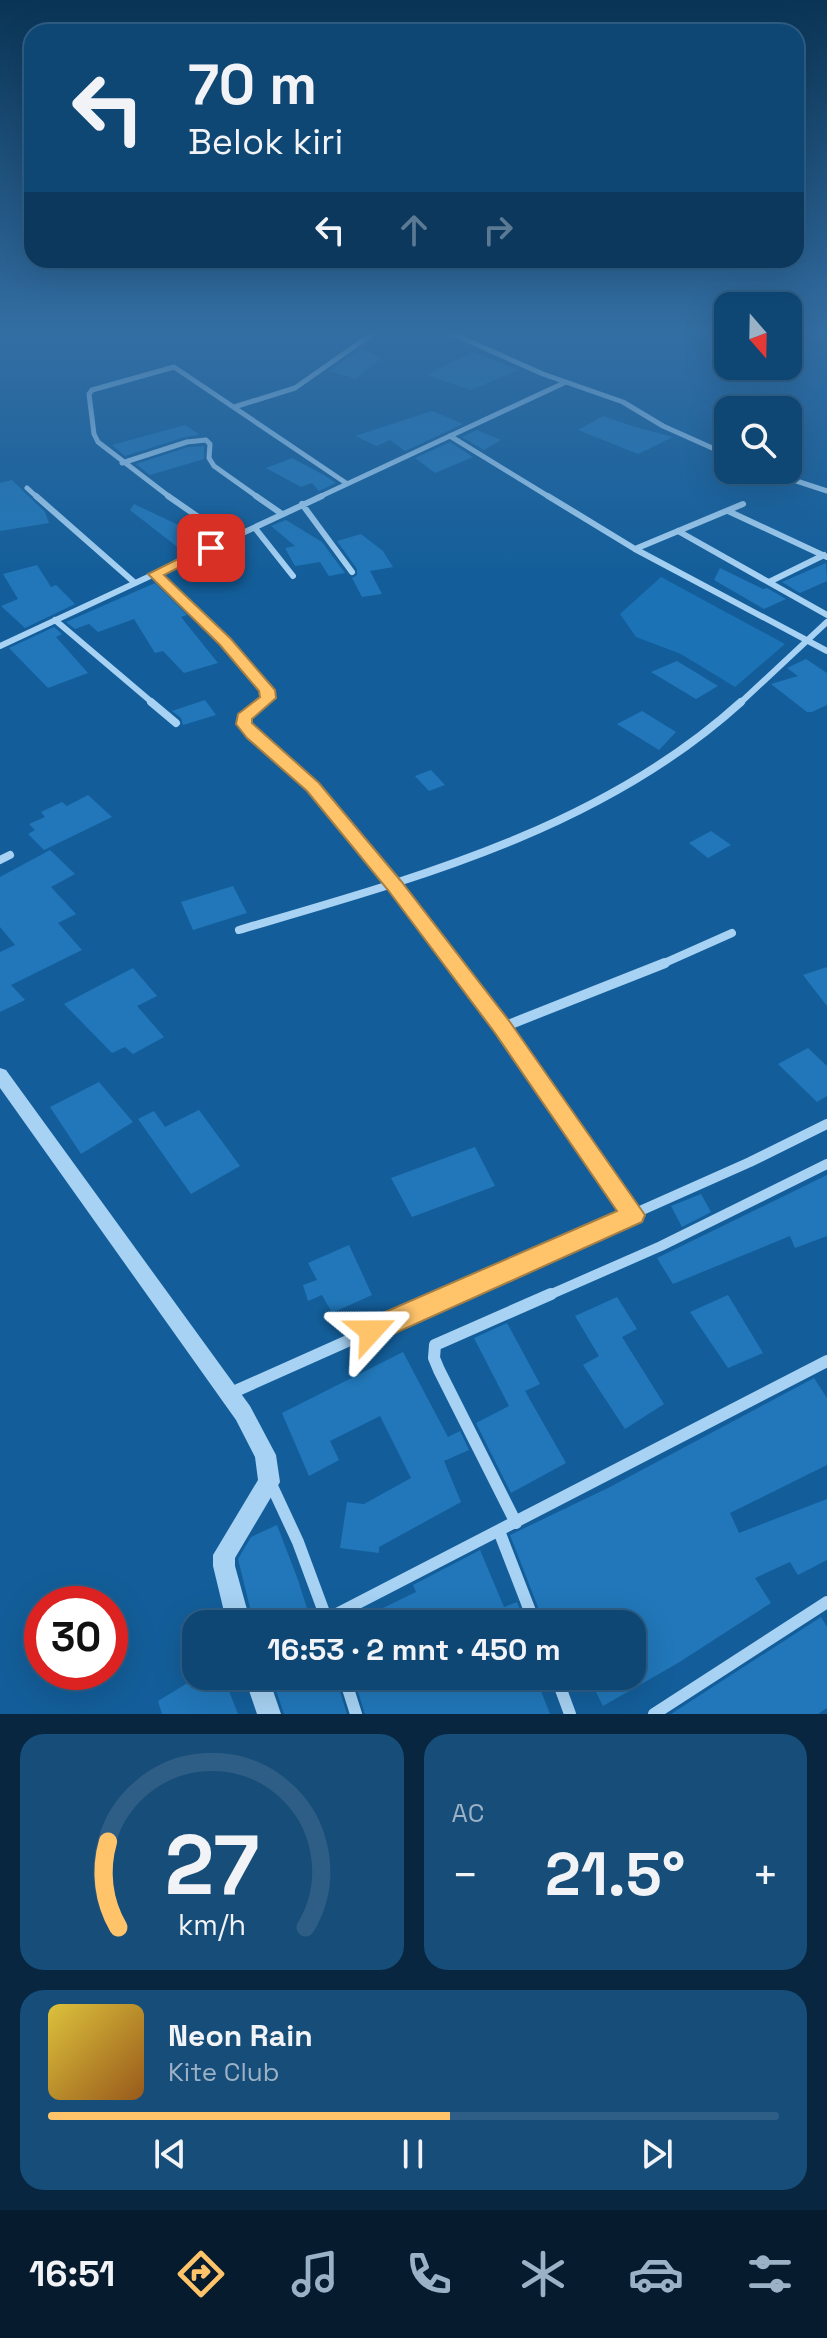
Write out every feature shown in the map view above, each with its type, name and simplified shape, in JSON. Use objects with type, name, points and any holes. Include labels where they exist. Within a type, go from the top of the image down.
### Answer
[{"type":"street","points":[[92,414],[95,438],[122,463],[230,539]]},
{"type":"street","points":[[244,414],[346,483]]},
{"type":"street","points":[[0,646],[497,414]]},
{"type":"street","points":[[643,414],[714,449]]},
{"type":"street","points":[[450,436],[635,549],[827,651]]},
{"type":"street","points":[[122,463],[187,442],[204,440],[210,444],[209,458],[214,466],[282,514]]},
{"type":"street","points":[[802,483],[827,491]]},
{"type":"street","points":[[27,488],[135,583]]},
{"type":"street","points":[[302,504],[352,572]]},
{"type":"street","points":[[635,549],[743,504]]},
{"type":"street","points":[[728,511],[826,556]]},
{"type":"street","points":[[255,528],[293,576]]},
{"type":"street","points":[[678,531],[827,615]]},
{"type":"street","points":[[769,582],[826,556]]},
{"type":"street","points":[[155,574],[226,642],[267,690],[269,695],[265,702],[244,717],[247,728],[313,787],[394,886],[503,1027],[633,1215]]},
{"type":"street","points":[[55,620],[176,723]]},
{"type":"street","points":[[239,930],[394,886],[536,834],[592,807],[695,741],[827,622]]},
{"type":"street","points":[[0,860],[10,855]]},
{"type":"street","points":[[503,1027],[699,950],[732,933]]},
{"type":"street","points":[[0,1075],[230,1394],[259,1443],[270,1469],[269,1482],[224,1555],[226,1578],[235,1610]]},
{"type":"street","points":[[230,1394],[777,1150],[827,1124]]},
{"type":"street","points":[[516,1523],[439,1370],[434,1358],[435,1345],[661,1246],[827,1164]]},
{"type":"street","points":[[349,1610],[827,1361]]},
{"type":"street","points":[[269,1482],[298,1542],[324,1610]]},
{"type":"street","points":[[499,1531],[530,1610]]},
{"type":"street","points":[[654,1714],[827,1602]]},
{"type":"street","points":[[261,1690],[269,1714]]},
{"type":"street","points":[[348,1690],[356,1714]]},
{"type":"street","points":[[561,1690],[570,1714]]},
{"type":"shaded area","points":[[661,577],[785,644],[735,687],[681,654],[636,637],[620,614]]},
{"type":"building","points":[[423,414],[439,414],[463,424],[405,451],[390,440],[377,446],[355,436]]},
{"type":"building","points":[[603,416],[673,437],[638,454],[578,430]]},
{"type":"building","points":[[185,425],[200,435],[125,456],[112,445]]},
{"type":"building","points":[[477,430],[501,440],[484,450],[462,437]]},
{"type":"building","points":[[450,442],[473,457],[435,473],[415,458]]},
{"type":"building","points":[[204,446],[204,459],[150,475],[136,464],[188,447]]},
{"type":"building","points":[[292,458],[336,483],[319,491],[312,483],[301,487],[266,468]]},
{"type":"building","points":[[12,480],[45,512],[49,523],[0,531],[0,483]]},
{"type":"building","points":[[134,504],[212,541],[185,553],[130,510]]},
{"type":"building","points":[[286,520],[322,542],[345,573],[329,576],[320,562],[295,566],[285,548],[295,546],[271,526]]},
{"type":"building","points":[[361,534],[383,551],[393,567],[370,571],[382,594],[362,597],[352,578],[357,575],[357,569],[337,541]]},
{"type":"building","points":[[226,547],[243,555],[213,567],[220,575],[199,581],[186,566]]},
{"type":"building","points":[[826,563],[827,581],[800,593],[782,582]]},
{"type":"building","points":[[37,565],[51,587],[56,585],[75,604],[25,628],[1,606],[18,599],[3,574]]},
{"type":"building","points":[[720,568],[786,599],[764,609],[714,580]]},
{"type":"building","points":[[155,583],[187,615],[181,617],[218,663],[184,673],[163,651],[155,653],[134,619],[98,632],[89,624],[75,629],[66,622]]},
{"type":"building","points":[[54,627],[62,634],[56,637],[88,673],[48,688],[9,648]]},
{"type":"building","points":[[806,659],[827,673],[827,705],[812,712],[807,712],[771,684],[798,676],[787,668]]},
{"type":"building","points":[[677,661],[718,686],[696,699],[651,672]]},
{"type":"building","points":[[205,700],[216,715],[183,725],[181,718],[172,711]]},
{"type":"building","points":[[642,711],[676,732],[659,750],[617,724]]},
{"type":"building","points":[[431,770],[445,785],[429,791],[415,776]]},
{"type":"building","points":[[88,795],[112,817],[44,850],[28,834],[35,830],[29,824],[45,817],[41,812],[62,802],[67,806]]},
{"type":"building","points":[[711,831],[731,845],[708,858],[689,843]]},
{"type":"building","points":[[50,850],[75,874],[51,887],[76,914],[58,923],[82,950],[11,985],[25,1000],[0,1012],[0,952],[15,945],[0,927],[0,877]]},
{"type":"building","points":[[233,886],[247,913],[193,930],[181,902]]},
{"type":"building","points":[[827,967],[827,1006],[803,975]]},
{"type":"building","points":[[133,968],[157,996],[137,1006],[164,1037],[133,1054],[125,1047],[112,1053],[64,1004]]},
{"type":"building","points":[[808,1048],[827,1066],[827,1096],[817,1102],[778,1064]]},
{"type":"building","points":[[99,1082],[133,1122],[81,1154],[50,1107]]},
{"type":"building","points":[[199,1110],[240,1166],[191,1194],[138,1119],[154,1111],[165,1127]]},
{"type":"building","points":[[475,1147],[495,1186],[412,1217],[391,1178]]},
{"type":"building","points":[[827,1175],[827,1236],[795,1248],[790,1236],[673,1284],[657,1258]]},
{"type":"building","points":[[701,1194],[711,1212],[682,1227],[671,1206]]},
{"type":"building","points":[[349,1245],[372,1295],[332,1313],[322,1295],[308,1301],[303,1285],[317,1280],[308,1263]]},
{"type":"building","points":[[728,1295],[763,1353],[728,1368],[690,1312]]},
{"type":"building","points":[[617,1297],[637,1329],[622,1337],[664,1404],[625,1429],[583,1365],[599,1356],[575,1316]]},
{"type":"building","points":[[507,1323],[540,1384],[525,1391],[566,1463],[511,1493],[476,1423],[509,1406],[474,1338]]},
{"type":"building","points":[[403,1352],[448,1437],[460,1431],[469,1450],[444,1461],[461,1502],[379,1547],[379,1553],[340,1548],[347,1502],[364,1504],[411,1478],[380,1416],[330,1441],[339,1460],[309,1476],[282,1413]]},
{"type":"building","points":[[814,1378],[827,1398],[827,1465],[730,1513],[739,1533],[827,1499],[827,1560],[798,1575],[790,1562],[755,1578],[771,1603],[646,1681],[646,1610],[539,1610],[510,1535],[610,1487]]},
{"type":"building","points":[[277,1525],[308,1610],[251,1610],[238,1559],[251,1537]]},
{"type":"building","points":[[480,1550],[504,1607],[517,1602],[520,1610],[379,1610],[416,1592],[413,1585]]},
{"type":"building","points":[[821,1617],[827,1627],[827,1708],[818,1714],[671,1714]]},
{"type":"building","points":[[182,1686],[182,1690],[229,1690],[238,1714],[162,1714],[158,1701]]},
{"type":"building","points":[[276,1690],[339,1690],[347,1714],[284,1714]]},
{"type":"building","points":[[357,1690],[541,1690],[550,1714],[365,1714]]},
{"type":"building","points":[[595,1690],[631,1690],[603,1706]]},
{"type":"route","points":[[211,548],[155,574],[226,642],[267,690],[268,698],[244,717],[244,724],[313,787],[394,886],[503,1027],[633,1215],[371,1331]]}]
